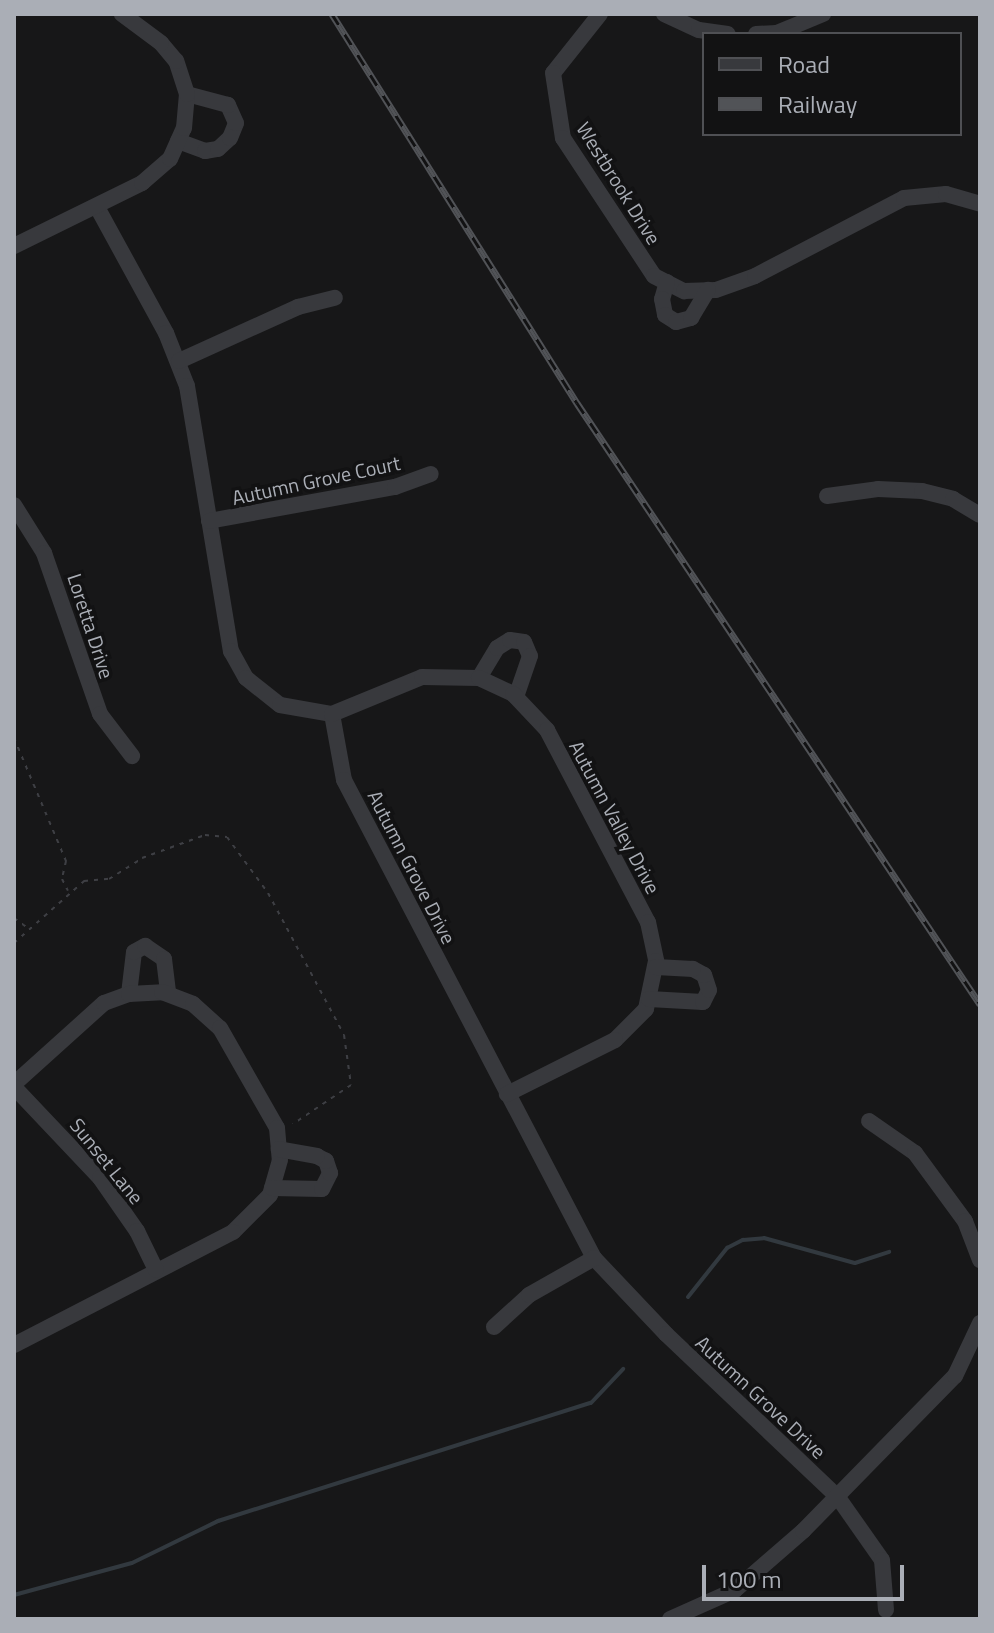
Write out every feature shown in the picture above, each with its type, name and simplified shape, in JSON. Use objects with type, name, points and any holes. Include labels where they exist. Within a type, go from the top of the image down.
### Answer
[{"type":"street","points":[[14,246],[142,183],[170,159],[178,141],[187,94],[176,61],[161,43],[122,14]]},
{"type":"street","name":"Westbrook Drive","points":[[600,14],[553,73],[563,138],[654,276],[667,282]]},
{"type":"street","points":[[664,14],[699,30],[714,32]]},
{"type":"street","points":[[779,32],[823,14]]},
{"type":"street","points":[[178,141],[205,151],[218,149],[236,123],[228,105],[187,94]]},
{"type":"street","points":[[708,290],[691,318],[676,322],[665,315],[662,299],[667,282],[684,291],[708,290],[755,276],[904,198],[946,194],[980,204]]},
{"type":"street","points":[[97,207],[179,361],[231,651],[246,678],[280,705],[332,714]]},
{"type":"street","points":[[179,361],[298,307],[335,298]]},
{"type":"street","name":"Autumn Grove Court","points":[[209,521],[367,493],[431,474]]},
{"type":"street","points":[[827,496],[878,489],[922,491],[953,499],[980,515]]},
{"type":"street","name":"Loretta Drive","points":[[14,505],[44,553],[100,714],[132,756]]},
{"type":"street","points":[[479,678],[497,648],[510,640],[524,642],[530,656],[516,697]]},
{"type":"street","name":"Autumn Valley Drive","points":[[332,714],[422,677],[451,674],[479,678],[516,697],[547,730],[648,922],[656,967],[646,1009],[615,1040],[507,1094]]},
{"type":"street","name":"Autumn Grove Drive","points":[[332,714],[344,780],[594,1258],[666,1334],[837,1496],[882,1560],[886,1610]]},
{"type":"street","points":[[129,994],[134,952],[145,946],[164,959],[168,994]]},
{"type":"street","points":[[649,999],[703,1002],[709,990],[704,975],[693,969],[656,967]]},
{"type":"street","points":[[14,1085],[74,1026],[104,1003],[129,994],[168,994],[193,1004],[220,1028],[278,1140],[272,1188],[252,1218],[233,1232],[14,1345]]},
{"type":"street","name":"Sunset Lane","points":[[14,1085],[100,1178],[137,1231],[156,1270]]},
{"type":"street","points":[[869,1121],[915,1153],[965,1221],[980,1260]]},
{"type":"street","points":[[272,1188],[322,1189],[330,1173],[326,1161],[278,1140]]},
{"type":"street","points":[[494,1327],[529,1295],[594,1258]]},
{"type":"street","points":[[670,1619],[715,1600],[752,1577],[837,1496],[955,1376],[980,1323]]},
{"type":"path","points":[[14,738],[66,861],[62,879],[68,891]]},
{"type":"path","points":[[14,943],[68,891],[84,881],[109,879],[142,858],[205,835],[218,834],[235,843],[268,893],[344,1035],[352,1078],[344,1092],[278,1140]]},
{"type":"path","points":[[14,918],[29,929]]},
{"type":"waterway","points":[[688,1297],[727,1248],[743,1240],[764,1238],[855,1263],[889,1252]]},
{"type":"waterway","points":[[14,1595],[132,1563],[218,1521],[591,1403],[623,1369]]},
{"type":"railway","points":[[332,14],[577,403],[980,1004]]}]
